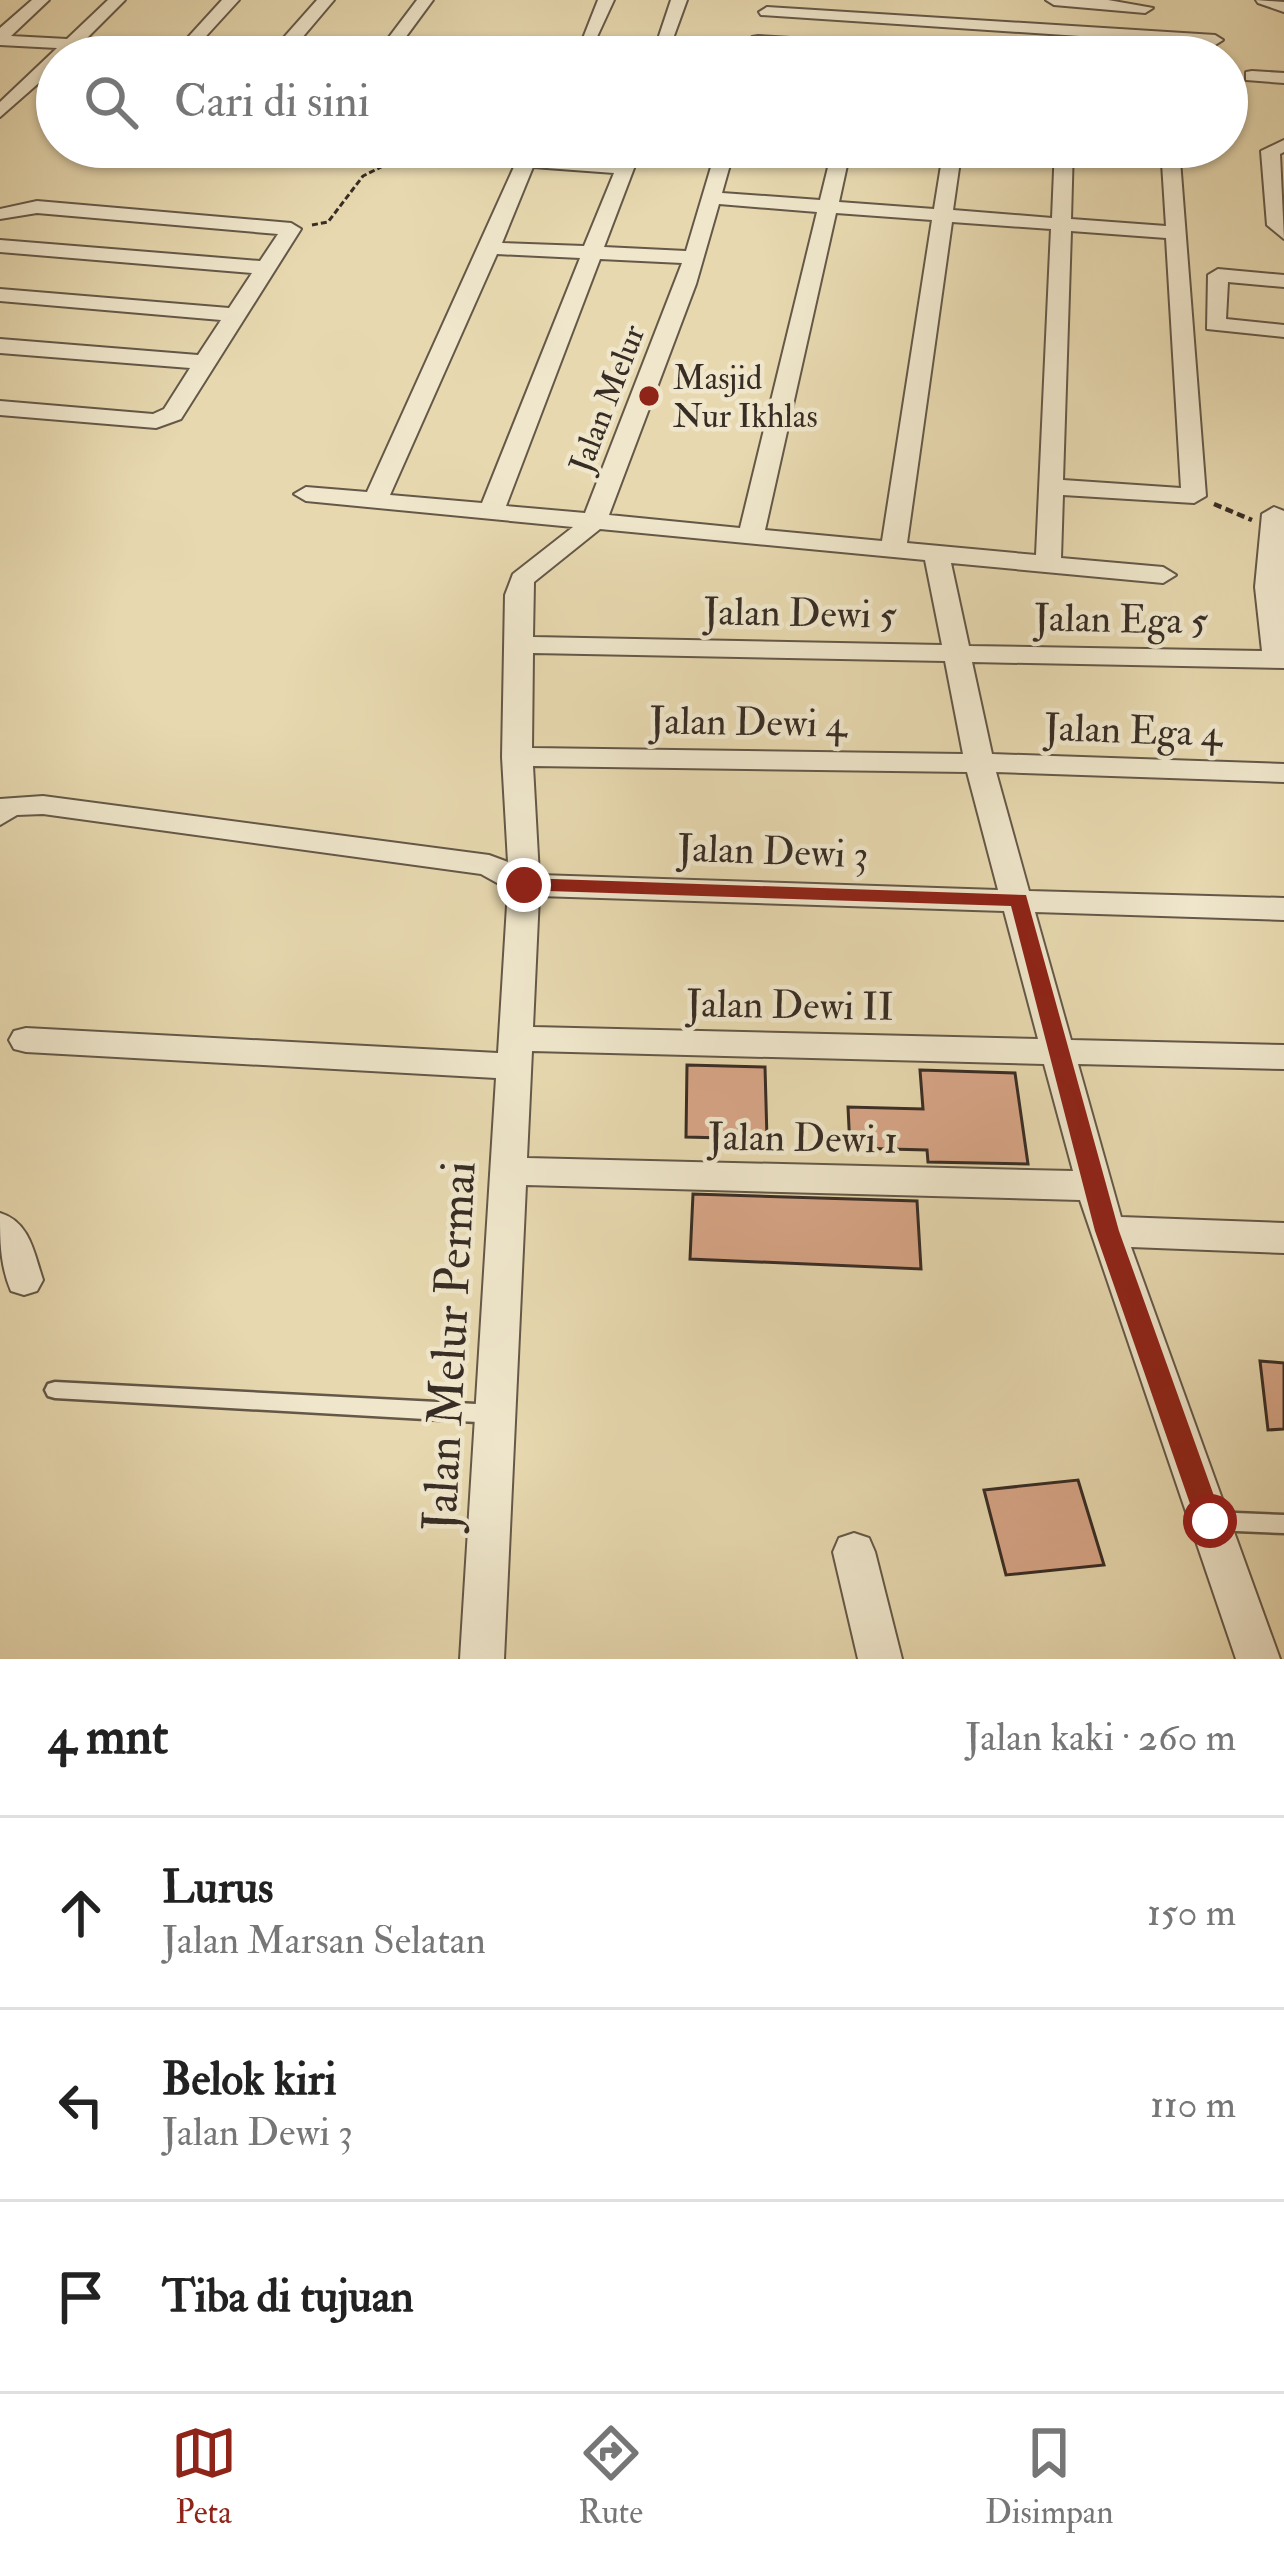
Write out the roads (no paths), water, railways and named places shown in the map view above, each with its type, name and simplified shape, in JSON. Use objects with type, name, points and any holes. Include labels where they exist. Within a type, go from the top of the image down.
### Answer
[{"type":"street","points":[[0,41],[41,0]]},
{"type":"street","points":[[80,36],[117,0]]},
{"type":"street","points":[[197,36],[230,0]]},
{"type":"street","points":[[294,36],[326,0]]},
{"type":"street","points":[[397,36],[424,0]]},
{"type":"street","points":[[589,36],[605,0]]},
{"type":"street","points":[[666,36],[679,0]]},
{"type":"street","points":[[1054,0],[1145,8]]},
{"type":"street","points":[[1264,0],[1284,7]]},
{"type":"street","points":[[760,36],[769,6],[1143,36]]},
{"type":"street","points":[[0,41],[36,47]]},
{"type":"street","points":[[1252,76],[1284,78]]},
{"type":"street","points":[[0,112],[36,78]]},
{"type":"street","points":[[1284,146],[1270,151],[1279,189],[1277,225],[1284,233]]},
{"type":"street","points":[[374,501],[523,168]]},
{"type":"street","points":[[491,512],[625,168]]},
{"type":"street","name":"Jalan Melur","points":[[524,885],[516,757],[522,579],[594,522],[694,257],[720,168]]},
{"type":"street","points":[[750,539],[837,168]]},
{"type":"street","points":[[893,551],[949,168]]},
{"type":"street","points":[[1048,564],[1063,168]]},
{"type":"street","points":[[1053,487],[1194,496],[1172,168]]},
{"type":"street","points":[[711,198],[1177,233]]},
{"type":"street","points":[[0,408],[156,421],[173,414],[291,229],[37,207],[1,215]]},
{"type":"street","points":[[0,246],[267,268]]},
{"type":"street","points":[[490,248],[694,257]]},
{"type":"street","points":[[1284,281],[1218,275],[1215,324],[1284,331]]},
{"type":"street","points":[[0,295],[234,315]]},
{"type":"street","points":[[0,346],[189,359],[203,364]]},
{"type":"street","points":[[306,494],[1163,575]]},
{"type":"street","points":[[1275,536],[1268,587],[1280,660]]},
{"type":"street","points":[[937,556],[979,763],[1107,1231],[1258,1659]]},
{"type":"street","name":"Jalan Dewi 5","points":[[520,645],[956,655]]},
{"type":"street","name":"Jalan Ega 5","points":[[956,655],[1280,660]]},
{"type":"street","name":"Jalan Dewi 4","points":[[516,757],[979,763]]},
{"type":"street","name":"Jalan Ega 4","points":[[979,763],[1284,773]]},
{"type":"street","points":[[3,803],[463,860],[489,865],[524,885]]},
{"type":"street","name":"Jalan Dewi 3","points":[[524,885],[1284,909]]},
{"type":"street","name":"Jalan Melur Permai","points":[[482,1659],[524,885]]},
{"type":"street","name":"Jalan Dewi II","points":[[26,1040],[514,1053],[1284,1057]]},
{"type":"street","name":"Jalan Dewi 1","points":[[507,1171],[1097,1186]]},
{"type":"street","points":[[0,1227],[12,1240],[24,1280]]},
{"type":"street","points":[[1107,1231],[1284,1238]]},
{"type":"street","points":[[854,1552],[880,1659]]},
{"type":"lane","points":[[55,1390],[498,1414]]},
{"type":"lane","points":[[1210,1521],[1284,1524]]},
{"type":"place","name":"Masjid Nur Ikhlas","points":[[649,396]]}]
